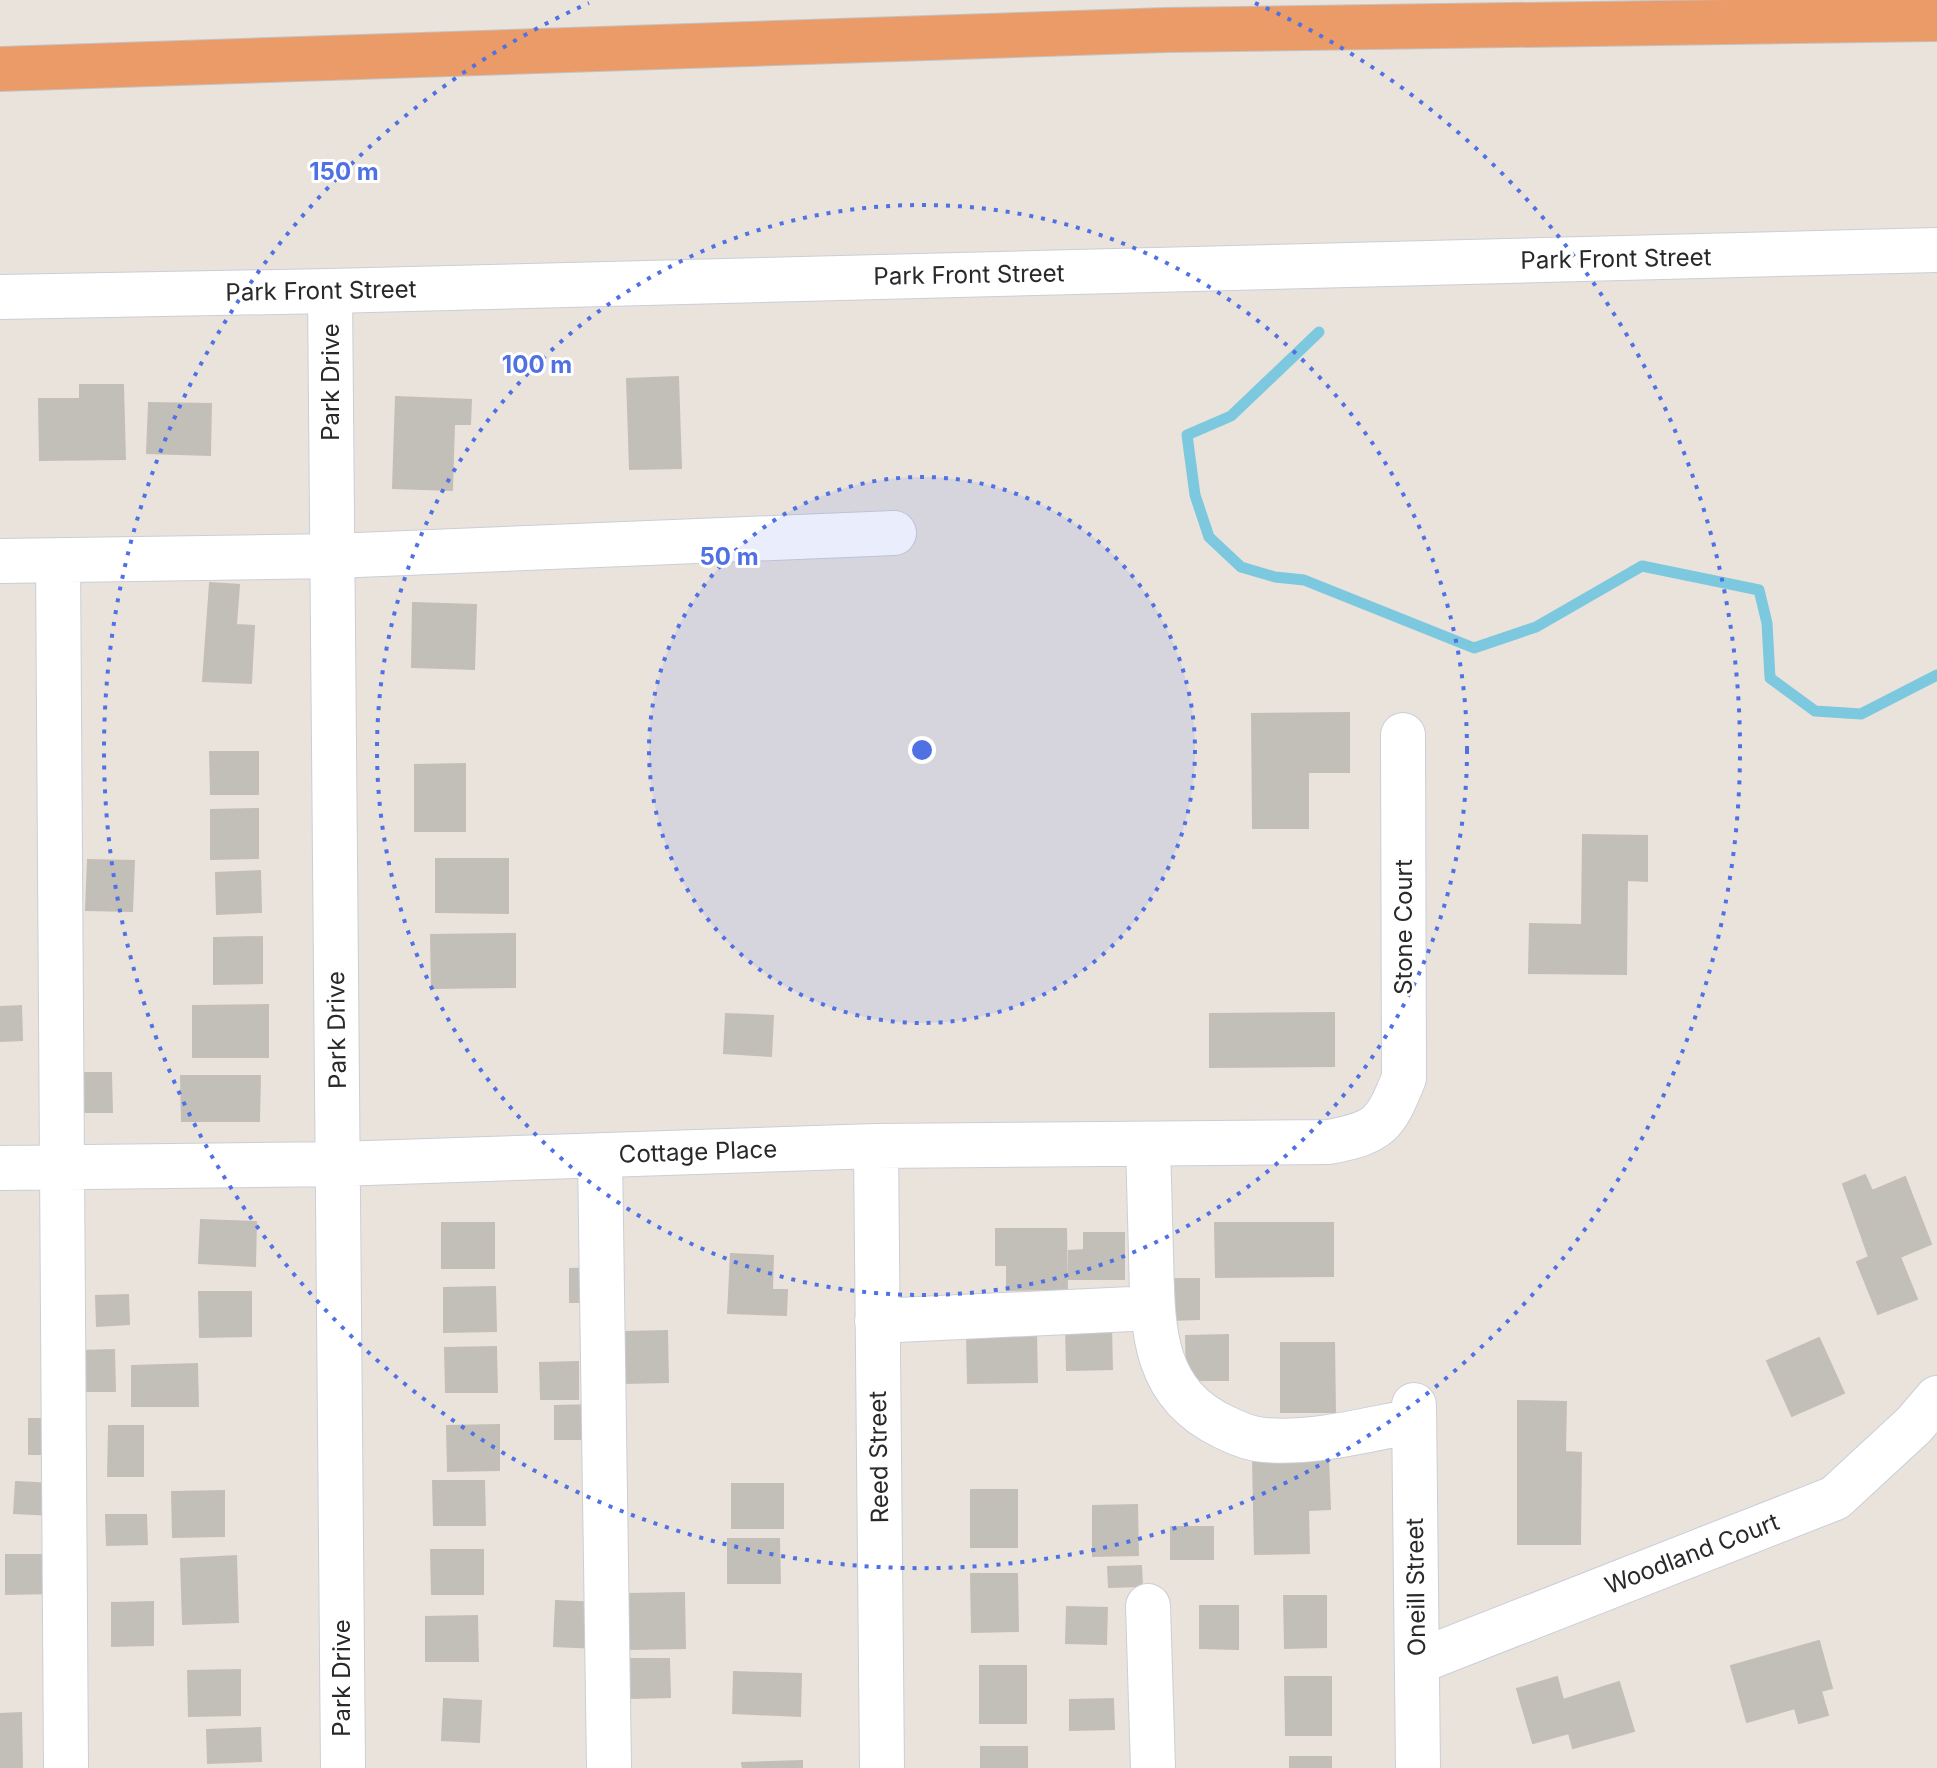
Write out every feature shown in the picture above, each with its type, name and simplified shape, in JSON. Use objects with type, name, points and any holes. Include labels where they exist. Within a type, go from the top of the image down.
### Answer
[{"type":"highway","points":[[0,69],[1166,30],[1937,19]]},
{"type":"street","name":"Park Front Street","points":[[0,297],[1937,250]]},
{"type":"street","name":"Park Drive","points":[[330,291],[343,1768]]},
{"type":"street","points":[[0,561],[333,556],[894,533]]},
{"type":"street","points":[[58,561],[66,1768]]},
{"type":"street","name":"Stone Court","points":[[1388,1116],[1404,1078],[1403,735]]},
{"type":"street","name":"Cottage Place","points":[[0,1168],[338,1164],[876,1146],[1329,1142],[1364,1135],[1388,1116]]},
{"type":"street","points":[[877,1321],[1152,1308],[1148,1144]]},
{"type":"street","name":"Reed Street","points":[[876,1146],[882,1768]]},
{"type":"street","points":[[600,1155],[609,1768]]},
{"type":"street","name":"Oneill Street","points":[[1152,1308],[1161,1359],[1178,1391],[1188,1404],[1209,1420],[1236,1433],[1259,1440],[1321,1439],[1414,1413],[1418,1768]]},
{"type":"street","name":"Woodland Court","points":[[1417,1662],[1835,1498],[1914,1425],[1937,1398]]},
{"type":"street","points":[[1148,1606],[1153,1768]]},
{"type":"building","points":[[678,377],[681,468],[630,469],[627,379]]},
{"type":"building","points":[[80,385],[123,385],[125,459],[40,460],[39,399],[80,399]]},
{"type":"building","points":[[396,397],[471,400],[470,424],[454,424],[452,490],[393,488]]},
{"type":"building","points":[[149,403],[211,404],[210,455],[147,453]]},
{"type":"building","points":[[210,583],[239,585],[236,625],[254,626],[251,683],[203,681]]},
{"type":"building","points":[[413,603],[476,605],[474,669],[412,667]]},
{"type":"building","points":[[1349,713],[1349,772],[1308,772],[1308,828],[1253,828],[1252,714]]},
{"type":"building","points":[[210,752],[258,752],[258,794],[211,794]]},
{"type":"building","points":[[465,764],[465,831],[415,831],[415,765]]},
{"type":"building","points":[[258,809],[258,858],[211,859],[211,810]]},
{"type":"building","points":[[1583,835],[1647,836],[1647,881],[1627,880],[1626,974],[1529,973],[1530,924],[1582,925]]},
{"type":"building","points":[[436,859],[508,859],[508,913],[436,912]]},
{"type":"building","points":[[88,860],[134,861],[132,911],[86,910]]},
{"type":"building","points":[[260,871],[261,912],[217,914],[216,873]]},
{"type":"building","points":[[515,934],[515,987],[432,988],[431,935]]},
{"type":"building","points":[[262,937],[262,983],[214,984],[214,938]]},
{"type":"building","points":[[268,1005],[268,1057],[193,1057],[193,1006]]},
{"type":"building","points":[[21,1006],[22,1040],[0,1041],[0,1007]]},
{"type":"building","points":[[1334,1013],[1334,1066],[1210,1067],[1210,1014]]},
{"type":"building","points":[[726,1014],[773,1016],[771,1056],[724,1053]]},
{"type":"building","points":[[80,1073],[111,1073],[112,1112],[81,1112]]},
{"type":"building","points":[[181,1076],[260,1076],[259,1121],[182,1121]]},
{"type":"building","points":[[1865,1175],[1872,1191],[1905,1177],[1931,1244],[1900,1257],[1917,1299],[1878,1314],[1857,1262],[1869,1257],[1843,1184]]},
{"type":"building","points":[[201,1220],[256,1222],[255,1266],[199,1263]]},
{"type":"building","points":[[442,1223],[494,1223],[494,1268],[442,1268]]},
{"type":"building","points":[[1215,1223],[1333,1223],[1333,1276],[1216,1277]]},
{"type":"building","points":[[996,1229],[1066,1229],[1067,1289],[1007,1290],[1007,1265],[996,1265]]},
{"type":"building","points":[[1084,1233],[1124,1233],[1124,1279],[1069,1279],[1069,1251],[1084,1250]]},
{"type":"building","points":[[731,1254],[773,1256],[772,1290],[787,1290],[786,1315],[728,1313]]},
{"type":"building","points":[[600,1268],[601,1302],[570,1302],[570,1269]]},
{"type":"building","points":[[1170,1279],[1199,1279],[1199,1319],[1171,1320]]},
{"type":"building","points":[[495,1287],[496,1331],[444,1332],[444,1288]]},
{"type":"building","points":[[199,1292],[251,1292],[251,1336],[200,1337]]},
{"type":"building","points":[[128,1295],[129,1324],[97,1326],[96,1296]]},
{"type":"building","points":[[1111,1326],[1112,1369],[1067,1370],[1066,1327]]},
{"type":"building","points":[[667,1331],[668,1382],[626,1383],[625,1332]]},
{"type":"building","points":[[1036,1333],[1037,1382],[968,1383],[967,1334]]},
{"type":"building","points":[[1228,1335],[1228,1380],[1187,1380],[1186,1336]]},
{"type":"building","points":[[1819,1338],[1844,1393],[1792,1416],[1767,1361]]},
{"type":"building","points":[[1281,1343],[1334,1343],[1335,1412],[1281,1412]]},
{"type":"building","points":[[496,1347],[497,1392],[446,1392],[445,1348]]},
{"type":"building","points":[[114,1350],[115,1391],[80,1391],[79,1351]]},
{"type":"building","points":[[578,1362],[578,1399],[541,1399],[540,1363]]},
{"type":"building","points":[[197,1364],[198,1406],[132,1406],[132,1366]]},
{"type":"building","points":[[1518,1401],[1566,1402],[1565,1452],[1581,1453],[1580,1544],[1518,1544]]},
{"type":"building","points":[[594,1405],[595,1439],[555,1439],[555,1406]]},
{"type":"building","points":[[29,1419],[58,1419],[57,1454],[29,1454]]},
{"type":"building","points":[[499,1425],[499,1470],[448,1471],[447,1426]]},
{"type":"building","points":[[109,1426],[143,1426],[143,1476],[108,1476]]},
{"type":"building","points":[[1328,1458],[1330,1509],[1308,1510],[1309,1553],[1255,1554],[1253,1460]]},
{"type":"building","points":[[433,1481],[484,1481],[485,1525],[434,1525]]},
{"type":"building","points":[[16,1482],[54,1484],[52,1515],[14,1513]]},
{"type":"building","points":[[732,1484],[783,1484],[783,1528],[732,1528]]},
{"type":"building","points":[[971,1490],[1017,1490],[1017,1547],[971,1547]]},
{"type":"building","points":[[224,1491],[224,1536],[173,1537],[172,1492]]},
{"type":"building","points":[[1137,1505],[1138,1555],[1093,1556],[1093,1506]]},
{"type":"building","points":[[106,1515],[146,1515],[147,1544],[107,1545]]},
{"type":"building","points":[[1171,1527],[1213,1527],[1213,1559],[1171,1559]]},
{"type":"building","points":[[728,1539],[779,1539],[780,1583],[728,1583]]},
{"type":"building","points":[[431,1550],[483,1550],[483,1594],[432,1594]]},
{"type":"building","points":[[6,1555],[53,1555],[54,1593],[6,1594]]},
{"type":"building","points":[[236,1556],[238,1622],[183,1624],[181,1559]]},
{"type":"building","points":[[1141,1566],[1142,1586],[1109,1587],[1108,1567]]},
{"type":"building","points":[[971,1574],[1017,1574],[1018,1631],[972,1632]]},
{"type":"building","points":[[684,1593],[685,1648],[630,1649],[629,1594]]},
{"type":"building","points":[[1284,1596],[1326,1596],[1326,1647],[1285,1648]]},
{"type":"building","points":[[556,1601],[599,1603],[598,1648],[554,1646]]},
{"type":"building","points":[[153,1602],[153,1645],[112,1646],[112,1603]]},
{"type":"building","points":[[1200,1606],[1238,1606],[1238,1649],[1200,1648]]},
{"type":"building","points":[[1067,1607],[1107,1608],[1106,1644],[1066,1643]]},
{"type":"building","points":[[477,1616],[478,1661],[426,1661],[426,1617]]},
{"type":"building","points":[[1819,1641],[1832,1688],[1821,1691],[1828,1715],[1799,1723],[1795,1708],[1747,1722],[1731,1666]]},
{"type":"building","points":[[631,1659],[669,1659],[670,1697],[631,1698]]},
{"type":"building","points":[[980,1666],[1026,1666],[1026,1723],[980,1723]]},
{"type":"building","points":[[240,1670],[240,1715],[189,1716],[188,1671]]},
{"type":"building","points":[[734,1672],[801,1674],[800,1716],[733,1713]]},
{"type":"building","points":[[1285,1677],[1331,1677],[1331,1735],[1286,1735]]},
{"type":"building","points":[[1557,1677],[1563,1700],[1619,1682],[1634,1731],[1573,1748],[1569,1733],[1533,1743],[1517,1689]]},
{"type":"building","points":[[444,1699],[481,1701],[479,1742],[442,1740]]},
{"type":"building","points":[[1113,1699],[1114,1729],[1070,1730],[1070,1700]]},
{"type":"building","points":[[21,1713],[22,1768],[0,1768],[0,1714]]},
{"type":"building","points":[[260,1728],[261,1761],[208,1763],[207,1730]]},
{"type":"building","points":[[981,1747],[1027,1747],[1027,1768],[981,1768]]},
{"type":"building","points":[[1290,1757],[1331,1757],[1331,1768],[1290,1768]]},
{"type":"building","points":[[802,1761],[802,1768],[743,1768],[742,1763]]},
{"type":"waterway","points":[[1319,332],[1231,416],[1187,435],[1195,495],[1209,537],[1241,567],[1275,577],[1304,580],[1474,648],[1536,627],[1642,566],[1759,590],[1767,623],[1770,678],[1815,711],[1861,714],[1937,675]]}]
